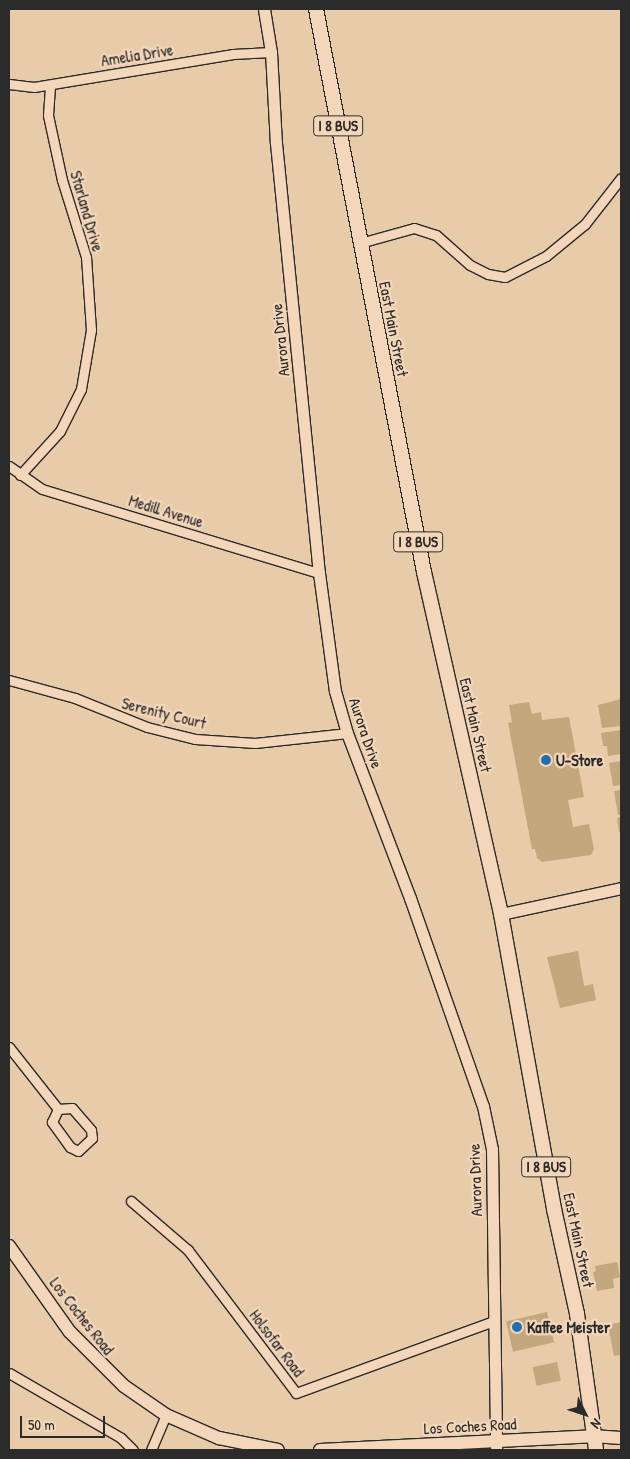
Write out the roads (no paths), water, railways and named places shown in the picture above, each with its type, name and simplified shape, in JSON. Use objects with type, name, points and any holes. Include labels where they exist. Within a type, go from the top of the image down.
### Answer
[{"type":"main road","name":"East Main Street","points":[[316,9],[424,572],[501,914],[549,1183],[576,1314],[596,1450]]},
{"type":"main road","name":"Los Coches Road","points":[[9,1246],[70,1332],[103,1368],[166,1415],[219,1438],[278,1450]]},
{"type":"main road","name":"Los Coches Road","points":[[320,1450],[495,1446],[593,1436],[621,1438]]},
{"type":"street","name":"Aurora Drive","points":[[264,9],[271,52],[276,142],[319,573],[335,691],[347,733],[410,898],[483,1106],[492,1149],[495,1446]]},
{"type":"street","name":"Amelia Drive","points":[[9,84],[34,87],[234,54],[271,52]]},
{"type":"street","name":"Starland Drive","points":[[20,475],[60,431],[77,397],[91,330],[86,257],[62,180],[48,115],[50,85]]},
{"type":"street","points":[[360,243],[414,228],[436,235],[470,265],[488,274],[505,277],[546,256],[585,224],[621,178]]},
{"type":"street","name":"Medill Avenue","points":[[9,466],[42,489],[319,573]]},
{"type":"street","name":"Serenity Court","points":[[9,680],[74,698],[147,727],[195,739],[255,743],[347,733]]},
{"type":"street","points":[[501,914],[621,888]]},
{"type":"street","points":[[9,1047],[58,1108]]},
{"type":"street","points":[[58,1108],[72,1108],[91,1130],[92,1138],[83,1149],[74,1151],[52,1122],[58,1108]]},
{"type":"street","name":"Holsofar Road","points":[[131,1201],[188,1250],[296,1393],[494,1321]]},
{"type":"street","points":[[9,1373],[121,1438],[133,1450]]},
{"type":"street","points":[[151,1450],[166,1415]]},
{"type":"place","name":"U-Store","points":[[546,760]]},
{"type":"place","name":"Kaffee Meister","points":[[517,1327]]}]
